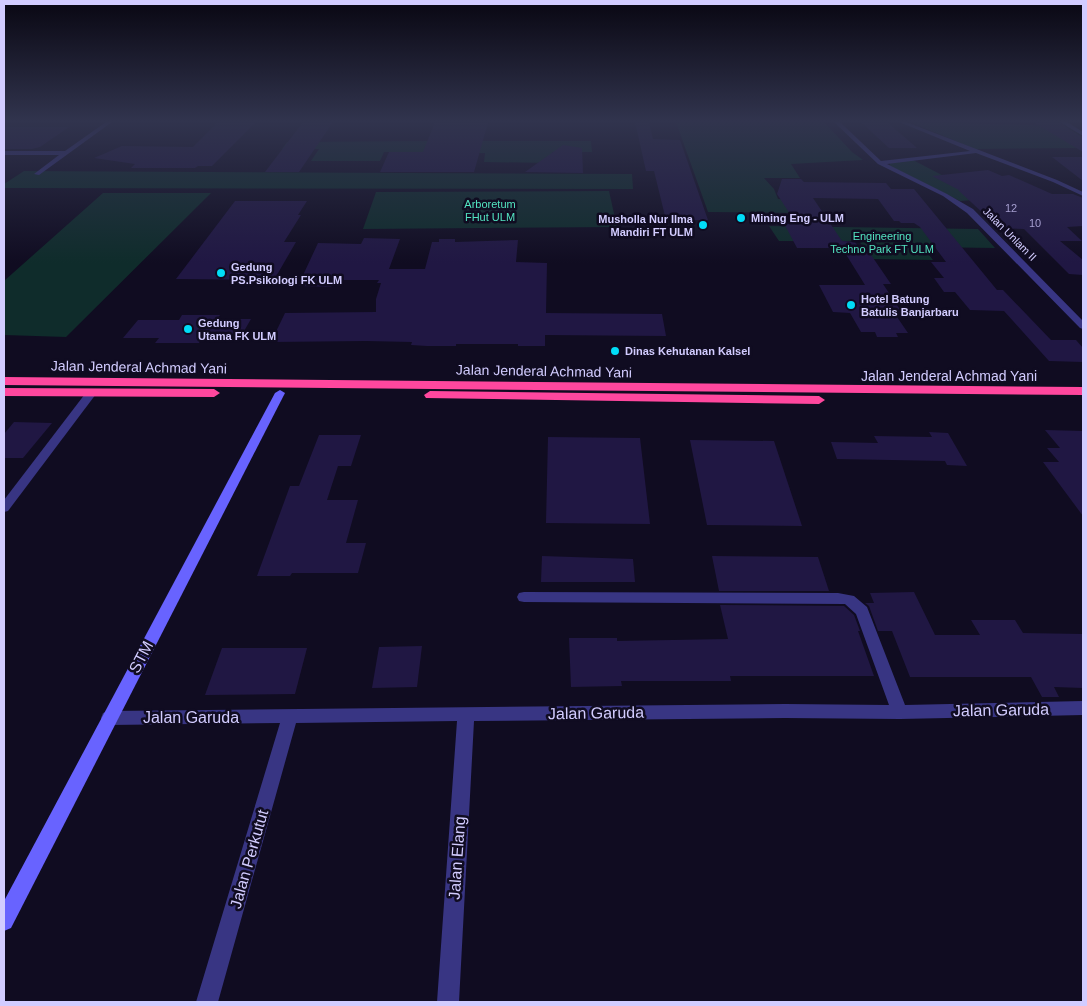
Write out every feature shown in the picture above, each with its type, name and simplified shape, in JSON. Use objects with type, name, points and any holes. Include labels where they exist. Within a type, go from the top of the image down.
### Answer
[{"type":"highway","points":[[43,392],[53,380]]},
{"type":"highway","name":"Jalan Jenderal Achmad Yani","points":[[4,381],[1083,392]]},
{"type":"highway","points":[[114,393],[124,381]]},
{"type":"highway","name":"Jalan Jenderal Achmad Yani","points":[[4,392],[280,393],[652,399],[1083,402]]},
{"type":"street","points":[[37,174],[44,169]]},
{"type":"street","points":[[49,174],[55,169]]},
{"type":"street","name":"Jalan Unlam II","points":[[892,169],[945,194],[970,211],[1083,326]]},
{"type":"street","points":[[1023,169],[1083,194]]},
{"type":"street","points":[[4,508],[92,392]]},
{"type":"street","name":"STM","points":[[4,921],[280,393]]},
{"type":"street","points":[[524,597],[838,598],[849,600],[862,611],[900,712]]},
{"type":"street","name":"Jalan Garuda","points":[[109,718],[786,711],[900,712],[1083,708]]},
{"type":"street","name":"Jalan Elang","points":[[448,1002],[466,714]]},
{"type":"street","name":"Jalan Perkutut","points":[[207,1002],[290,717]]},
{"type":"green space","points":[[693,169],[794,169],[800,178],[764,178],[774,189],[778,199],[791,200],[798,213],[708,212]]},
{"type":"green space","points":[[896,169],[930,169],[988,199],[960,201]]},
{"type":"green space","points":[[24,171],[632,174],[633,189],[4,188],[4,184]]},
{"type":"green space","name":"Arboretum FHut ULM","points":[[609,191],[617,227],[363,229],[376,192]]},
{"type":"green space","points":[[103,193],[211,193],[66,337],[4,335],[4,281]]},
{"type":"green space","name":"Engineering Techno Park FT ULM","points":[[769,226],[978,229],[995,248],[923,247],[933,260],[871,259],[859,241],[779,241]]},
{"type":"building","points":[[267,169],[301,169],[299,172],[265,172]]},
{"type":"building","points":[[381,169],[475,169],[474,172],[380,172]]},
{"type":"building","points":[[529,169],[583,169],[583,173],[525,172]]},
{"type":"building","points":[[646,169],[690,169],[708,220],[686,220],[684,216],[665,216],[654,171],[646,171]]},
{"type":"building","points":[[1067,169],[1083,169],[1083,181]]},
{"type":"building","points":[[988,170],[1002,176],[1009,175],[1052,194],[1073,194],[1083,198],[1083,226],[1067,227],[1082,241],[1060,241],[1083,260],[1083,275],[1069,274],[1024,229],[999,228],[959,190],[932,176]]},
{"type":"building","points":[[782,179],[801,179],[804,182],[886,183],[891,189],[914,189],[997,290],[1003,290],[1051,340],[1076,340],[1083,348],[1083,362],[1049,361],[1004,311],[970,310],[955,292],[944,292],[934,278],[944,278],[931,262],[946,262],[920,227],[914,223],[894,221],[878,199],[813,198],[842,241],[855,242],[860,249],[867,249],[891,284],[883,284],[903,314],[895,314],[908,333],[896,333],[898,337],[877,337],[875,332],[861,332],[850,313],[833,312],[819,285],[865,285],[842,248],[797,248],[779,214],[790,214],[777,194]]},
{"type":"building","points":[[235,201],[307,201],[298,215],[301,215],[284,242],[296,242],[274,280],[176,279]]},
{"type":"building","points":[[364,238],[400,239],[389,269],[425,269],[432,242],[439,242],[439,239],[455,239],[455,242],[518,240],[516,262],[547,263],[546,313],[662,314],[666,336],[545,335],[545,346],[456,344],[456,346],[427,346],[411,345],[412,342],[366,341],[271,342],[285,313],[376,312],[376,299],[381,283],[377,283],[379,280],[335,280],[331,287],[298,286],[318,243],[361,244]]},
{"type":"building","name":"Gedung Utama FK ULM","points":[[182,315],[220,315],[217,319],[251,319],[240,338],[202,338],[199,343],[155,343],[159,338],[123,338],[138,320],[179,320]]},
{"type":"building","points":[[14,422],[52,423],[23,458],[4,458],[4,434]]},
{"type":"building","points":[[1045,430],[1083,431],[1083,516],[1043,462],[1059,462],[1047,448],[1060,448]]},
{"type":"building","points":[[929,432],[948,433],[967,466],[947,465],[945,461],[837,459],[831,442],[878,443],[874,436],[932,437]]},
{"type":"building","points":[[319,435],[361,435],[351,466],[338,466],[327,500],[358,500],[346,543],[366,543],[358,573],[292,573],[290,576],[257,576],[290,486],[299,486]]},
{"type":"building","points":[[548,437],[640,438],[650,524],[546,523]]},
{"type":"building","points":[[690,440],[774,441],[802,526],[707,525]]},
{"type":"building","points":[[542,556],[633,559],[635,582],[541,582]]},
{"type":"building","points":[[712,556],[818,557],[829,591],[719,591]]},
{"type":"building","points":[[914,592],[935,635],[980,635],[971,620],[1015,620],[1023,633],[1083,634],[1083,688],[1054,687],[1059,697],[1042,697],[1031,677],[910,677],[892,631],[878,631],[869,606],[865,603],[874,603],[870,593]]},
{"type":"building","points":[[720,605],[844,606],[854,615],[874,676],[730,676],[731,681],[621,681],[622,686],[571,687],[569,638],[617,638],[617,641],[728,639]]},
{"type":"building","points":[[422,646],[417,687],[372,688],[379,647]]},
{"type":"building","points":[[222,648],[307,648],[295,694],[205,695]]},
{"type":"place","name":"Mining Eng - ULM","points":[[741,218]]},
{"type":"place","name":"Musholla Nur Ilma Mandiri FT ULM","points":[[703,225]]},
{"type":"place","name":"Gedung PS.Psikologi FK ULM","points":[[221,273]]},
{"type":"place","name":"Hotel Batung Batulis Banjarbaru","points":[[851,305]]},
{"type":"place","name":"Gedung Utama FK ULM","points":[[188,329]]},
{"type":"place","name":"Dinas Kehutanan Kalsel","points":[[615,351]]}]
